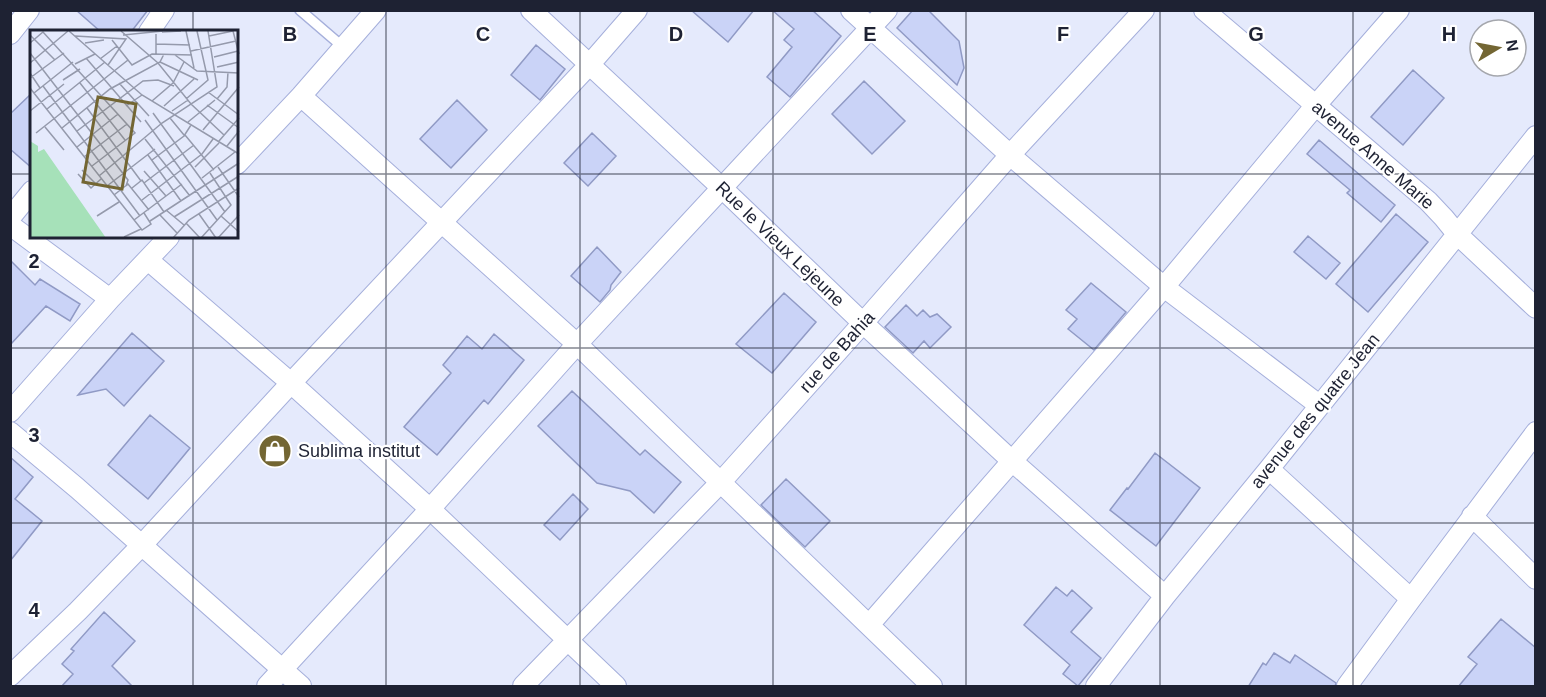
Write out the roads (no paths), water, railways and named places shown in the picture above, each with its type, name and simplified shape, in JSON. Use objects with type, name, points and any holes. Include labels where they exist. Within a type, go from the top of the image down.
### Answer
[{"type":"street","points":[[10,34],[28,10]]},
{"type":"street","points":[[150,30],[164,10]]},
{"type":"street","points":[[238,163],[301,96],[376,10]]},
{"type":"street","name":"Rue le Vieux Lejeune","points":[[531,10],[1012,461],[1165,596]]},
{"type":"street","points":[[10,676],[141,546],[590,64],[637,10]]},
{"type":"street","points":[[851,10],[1010,155],[1164,286],[1319,405]]},
{"type":"street","points":[[267,687],[577,344],[887,10]]},
{"type":"street","name":"rue de Bahia","points":[[523,687],[720,483],[1010,155],[1144,10]]},
{"type":"street","name":"avenue Anne Marie","points":[[1204,10],[1428,201],[1457,234],[1536,308]]},
{"type":"street","points":[[869,625],[1164,286],[1399,10]]},
{"type":"street","points":[[301,96],[577,344],[932,687]]},
{"type":"street","name":"avenue des quatre Jean","points":[[1096,687],[1165,596],[1536,136]]},
{"type":"street","points":[[10,218],[30,193]]},
{"type":"street","points":[[10,225],[110,299]]},
{"type":"street","points":[[10,412],[110,299],[169,238]]},
{"type":"street","points":[[148,260],[291,383],[430,509],[616,687]]},
{"type":"street","points":[[10,432],[77,488],[301,687]]},
{"type":"street","points":[[1347,687],[1536,432]]},
{"type":"street","points":[[1269,469],[1411,599]]},
{"type":"street","points":[[1472,516],[1536,579]]},
{"type":"lane","points":[[300,10],[343,47]]},
{"type":"place","name":"Sublima institut","points":[[275,451]]}]
